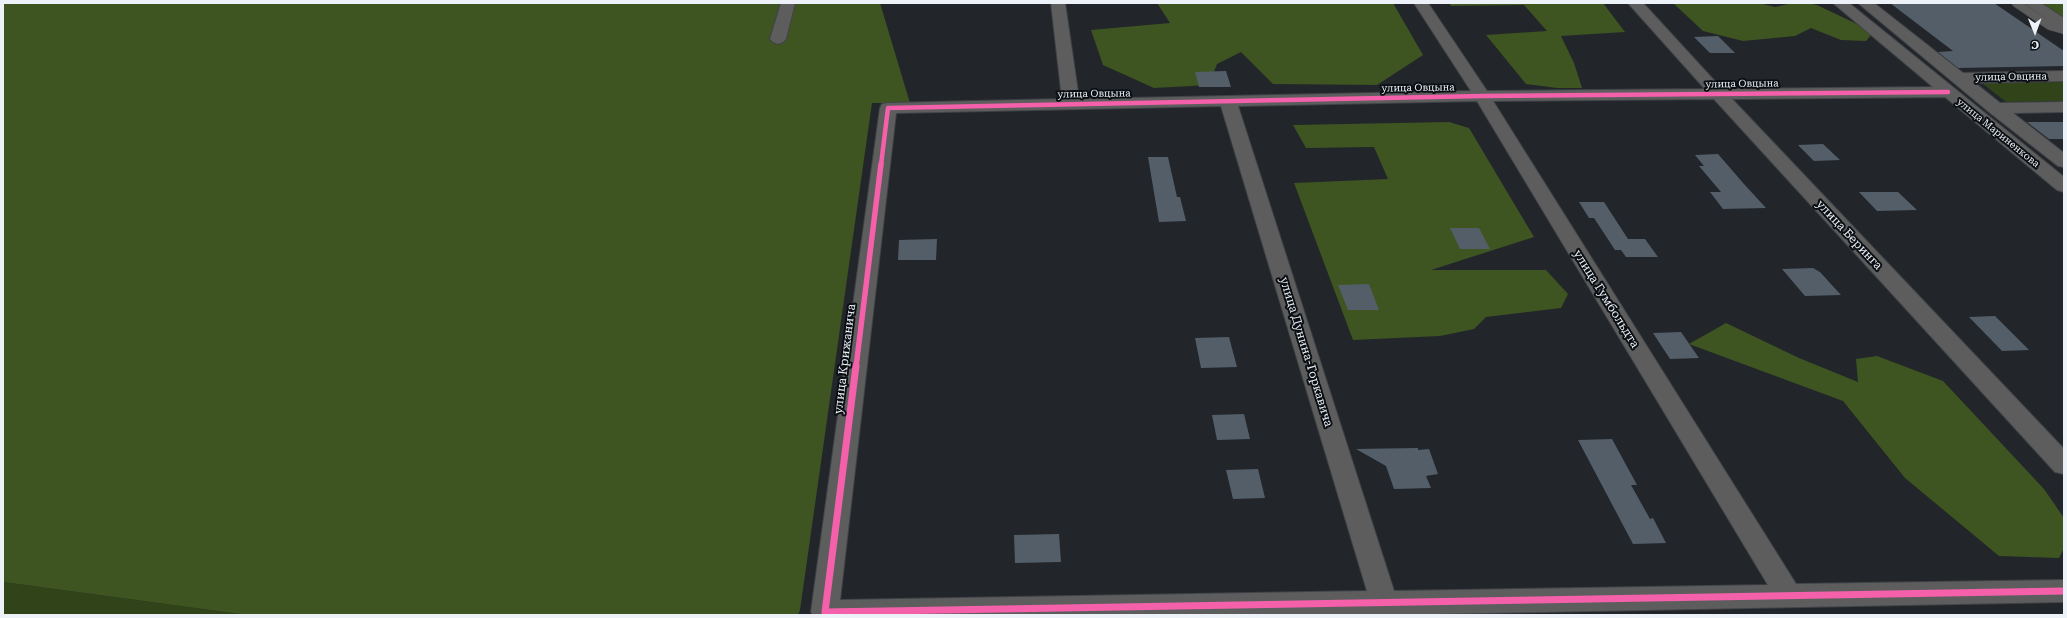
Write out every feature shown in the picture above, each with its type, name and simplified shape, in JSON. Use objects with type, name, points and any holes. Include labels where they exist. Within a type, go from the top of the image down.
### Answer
[{"type":"street","points":[[778,39],[788,3]]},
{"type":"street","points":[[1058,3],[1071,104]]},
{"type":"street","name":"улица Гумбольдта","points":[[1421,3],[1482,96],[1790,596]]},
{"type":"street","name":"улица Беринга","points":[[1636,3],[1718,94],[2064,465]]},
{"type":"street","name":"улица Мариненкова","points":[[1840,3],[2064,186]]},
{"type":"street","points":[[1865,3],[1994,108],[2064,162]]},
{"type":"street","points":[[2031,3],[2064,25]]},
{"type":"street","name":"улица Овцина","points":[[1958,78],[2064,76]]},
{"type":"street","name":"улица Овцына","points":[[888,108],[1482,96],[1948,92]]},
{"type":"street","name":"улица Дунина-Горкавича","points":[[1228,101],[1384,603]]},
{"type":"street","points":[[1994,108],[2064,107]]},
{"type":"street","name":"улица Крижанича","points":[[888,108],[825,612],[1384,603]]},
{"type":"street","points":[[1384,603],[2064,591]]},
{"type":"lane","points":[[2016,3],[2050,26],[2064,30]]},
{"type":"green space","points":[[3,3],[880,3],[910,103],[872,103],[800,610],[798,615],[247,615],[3,582]]},
{"type":"green space","points":[[1157,3],[1393,3],[1423,55],[1377,85],[1273,84],[1241,52],[1217,64],[1209,85],[1154,88],[1103,65],[1091,30],[1170,23]]},
{"type":"green space","points":[[1449,3],[1603,3],[1625,32],[1561,36],[1574,63],[1582,88],[1557,88],[1526,84],[1486,35],[1547,31],[1524,5],[1451,6]]},
{"type":"green space","points":[[1673,3],[1759,3],[1775,7],[1793,3],[1808,3],[1817,5],[1859,25],[1872,34],[1866,41],[1841,40],[1811,28],[1795,36],[1743,41],[1703,31]]},
{"type":"green space","points":[[2041,3],[2064,3],[2064,18]]},
{"type":"green space","points":[[2064,82],[2064,101],[2006,102],[1982,83]]},
{"type":"green space","points":[[1449,122],[1469,128],[1534,237],[1431,270],[1546,270],[1568,294],[1561,308],[1486,317],[1474,329],[1440,336],[1353,340],[1294,183],[1388,179],[1374,147],[1306,148],[1293,125]]},
{"type":"green space","points":[[1726,323],[1799,358],[1858,382],[1856,359],[1877,356],[1943,381],[2044,489],[2064,518],[2064,548],[2059,558],[1999,556],[1905,478],[1843,401],[1689,344]]},
{"type":"green space","points":[[3,582],[247,615],[3,615]]},
{"type":"building","points":[[1890,3],[1994,3],[2064,51],[2064,66],[1958,68],[1938,52],[1953,51]]},
{"type":"building","points":[[1718,36],[1735,53],[1710,53],[1694,37]]},
{"type":"building","points":[[1226,71],[1231,87],[1199,87],[1195,72]]},
{"type":"building","points":[[2027,122],[2064,122],[2064,139],[2049,139]]},
{"type":"building","points":[[1823,144],[1840,160],[1814,161],[1798,145]]},
{"type":"building","points":[[1718,154],[1766,208],[1723,209],[1710,192],[1721,192],[1699,166],[1704,166],[1695,155]]},
{"type":"building","points":[[1148,157],[1168,157],[1177,197],[1180,197],[1186,221],[1159,222]]},
{"type":"building","points":[[1859,192],[1898,192],[1917,210],[1877,211]]},
{"type":"building","points":[[1579,202],[1604,202],[1628,239],[1645,239],[1658,257],[1626,257],[1621,250],[1615,250],[1594,218],[1589,218]]},
{"type":"building","points":[[1450,228],[1479,228],[1490,249],[1460,249]]},
{"type":"building","points":[[937,239],[936,260],[898,260],[899,240]]},
{"type":"building","points":[[1813,268],[1820,272],[1841,295],[1805,296],[1782,269]]},
{"type":"building","points":[[1369,284],[1379,310],[1348,310],[1338,285]]},
{"type":"building","points":[[1995,316],[2029,350],[2002,351],[1969,317]]},
{"type":"building","points":[[1681,332],[1699,358],[1670,359],[1653,333]]},
{"type":"building","points":[[1229,337],[1237,367],[1201,368],[1195,338]]},
{"type":"building","points":[[1244,414],[1250,439],[1217,440],[1212,415]]},
{"type":"building","points":[[1612,439],[1637,485],[1631,485],[1650,519],[1653,518],[1666,543],[1633,544],[1578,440]]},
{"type":"building","points":[[1418,448],[1418,450],[1429,449],[1438,474],[1426,476],[1431,488],[1394,489],[1386,466],[1356,449]]},
{"type":"building","points":[[1258,469],[1265,498],[1233,499],[1226,470]]},
{"type":"building","points":[[1059,534],[1061,562],[1015,563],[1014,535]]},
{"type":"cycle path","points":[[1948,92],[1482,96],[888,108],[825,612],[2064,591]]}]
